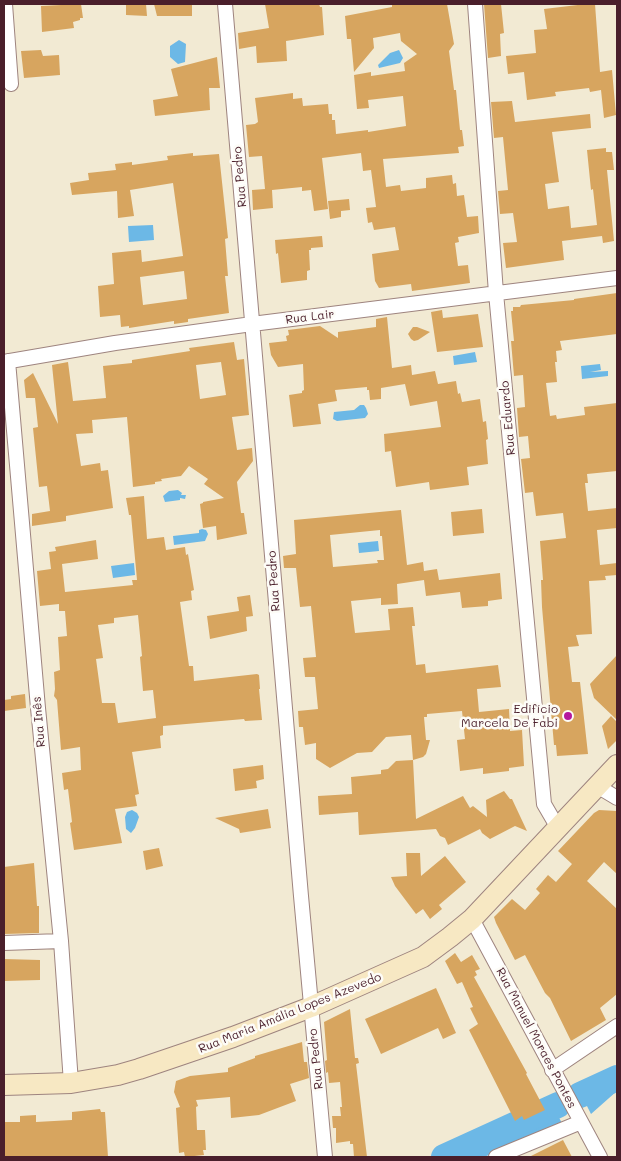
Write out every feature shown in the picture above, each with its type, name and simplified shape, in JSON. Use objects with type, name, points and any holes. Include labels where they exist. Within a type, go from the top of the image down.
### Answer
[{"type":"main road","name":"Rua Maria Amália Lopes Azevedo","points":[[4,1085],[71,1082],[118,1075],[149,1066],[311,1007],[422,957],[472,919],[617,765]]},
{"type":"street","points":[[5,4],[11,84]]},
{"type":"street","name":"Rua Pedro","points":[[224,4],[325,1157]]},
{"type":"street","name":"Rua Eduardo","points":[[475,4],[496,293],[544,804],[558,828]]},
{"type":"street","name":"Rua Lair","points":[[6,362],[115,343],[252,324],[617,278]]},
{"type":"street","name":"Rua Inês","points":[[6,362],[61,941],[71,1082]]},
{"type":"street","points":[[597,786],[617,798]]},
{"type":"street","name":"Rua Manuel Moraes Pontes","points":[[472,919],[600,1157]]},
{"type":"street","points":[[4,943],[61,941]]},
{"type":"street","points":[[552,1070],[617,1026]]},
{"type":"street","points":[[496,1157],[581,1122]]},
{"type":"water","points":[[179,40],[186,44],[185,62],[178,64],[170,57],[170,46]]},
{"type":"water","points":[[399,50],[403,58],[400,63],[379,68],[378,65],[390,53]]},
{"type":"water","points":[[153,225],[154,240],[129,242],[128,226]]},
{"type":"water","points":[[475,352],[477,362],[454,365],[453,356]]},
{"type":"water","points":[[600,364],[601,370],[590,372],[608,371],[608,376],[582,379],[581,366]]},
{"type":"water","points":[[360,405],[364,405],[366,408],[368,414],[365,418],[337,421],[333,419],[334,412],[354,410]]},
{"type":"water","points":[[178,490],[182,493],[181,495],[186,495],[185,499],[180,498],[180,500],[165,502],[163,496],[169,491]]},
{"type":"water","points":[[199,530],[206,530],[208,534],[205,541],[174,545],[173,536],[199,533]]},
{"type":"water","points":[[378,541],[379,551],[359,553],[358,543]]},
{"type":"water","points":[[134,563],[135,575],[113,578],[111,566]]},
{"type":"water","points":[[132,810],[139,817],[131,833],[126,829],[125,817],[127,812]]},
{"type":"water","points":[[617,1067],[617,1091],[591,1114],[585,1102]]},
{"type":"water","points":[[557,1114],[563,1125],[484,1157],[449,1157]]},
{"type":"building","points":[[81,4],[83,18],[73,22],[74,28],[42,32],[41,6]]},
{"type":"building","points":[[126,4],[146,4],[147,16],[126,15]]},
{"type":"building","points":[[154,4],[192,4],[192,16],[157,16]]},
{"type":"building","points":[[265,4],[319,4],[322,7],[324,35],[286,41],[287,61],[257,63],[256,46],[239,49],[238,33],[269,28]]},
{"type":"building","points":[[392,4],[447,4],[454,44],[449,51],[464,146],[458,147],[459,153],[383,159],[386,187],[400,185],[401,191],[426,188],[426,178],[452,175],[453,184],[456,183],[457,196],[464,195],[467,217],[478,216],[479,233],[458,237],[459,242],[455,243],[458,266],[468,265],[470,283],[412,291],[411,284],[379,288],[375,281],[372,254],[399,250],[395,227],[374,230],[372,222],[368,223],[366,208],[376,207],[371,170],[363,171],[361,153],[322,158],[328,209],[314,211],[311,190],[302,191],[302,187],[272,190],[273,208],[253,210],[252,190],[265,189],[262,156],[249,157],[246,125],[258,122],[255,98],[293,93],[293,99],[302,98],[303,106],[328,104],[329,114],[332,114],[332,120],[335,120],[336,134],[368,130],[368,132],[406,126],[403,96],[368,100],[369,108],[357,109],[354,75],[371,72],[371,76],[405,71],[404,63],[417,54],[401,41],[400,33],[373,38],[374,48],[354,72],[351,39],[347,39],[345,16],[392,7]]},
{"type":"building","points":[[484,4],[501,4],[504,33],[500,34],[501,56],[488,58]]},
{"type":"building","points":[[595,4],[600,72],[612,70],[616,115],[604,118],[601,90],[590,92],[589,88],[555,92],[556,96],[527,100],[524,72],[508,74],[506,56],[536,53],[534,30],[547,29],[544,9]]},
{"type":"building","points":[[41,50],[43,56],[59,55],[60,75],[24,78],[21,51]]},
{"type":"building","points":[[217,57],[220,88],[209,88],[210,110],[155,116],[153,100],[178,96],[171,69]]},
{"type":"building","points":[[512,101],[515,122],[590,114],[591,128],[552,132],[559,182],[545,184],[548,209],[569,206],[571,228],[597,225],[587,150],[606,148],[606,152],[612,152],[614,170],[607,170],[614,241],[603,243],[602,236],[562,241],[564,260],[506,268],[503,243],[517,242],[513,213],[500,214],[498,191],[508,190],[503,137],[494,138],[491,102]]},
{"type":"building","points":[[193,153],[193,156],[219,154],[228,238],[225,239],[228,276],[225,276],[229,313],[188,319],[188,322],[174,324],[174,321],[129,328],[129,326],[121,327],[120,315],[100,317],[98,286],[114,284],[112,253],[141,250],[142,262],[183,256],[173,183],[130,190],[134,216],[118,218],[117,191],[72,195],[70,183],[89,180],[88,173],[116,170],[115,164],[132,162],[132,165],[168,160],[167,156]],"holes":[[[184,271],[187,299],[143,305],[140,277]]]},
{"type":"building","points":[[349,199],[350,210],[341,211],[341,217],[330,219],[328,201]]},
{"type":"building","points":[[322,236],[323,247],[311,248],[309,250],[310,270],[307,271],[307,280],[281,283],[275,240]]},
{"type":"building","points":[[617,293],[617,334],[560,341],[562,350],[556,351],[557,362],[555,362],[557,382],[546,383],[550,416],[556,415],[557,419],[585,415],[584,407],[617,403],[617,471],[587,474],[588,483],[585,483],[588,511],[617,508],[617,528],[597,530],[600,565],[617,563],[617,575],[605,576],[606,580],[589,581],[592,634],[576,635],[579,646],[568,647],[572,682],[580,682],[588,754],[557,756],[556,745],[554,745],[542,607],[541,580],[543,580],[540,541],[566,538],[563,513],[536,516],[533,492],[525,493],[521,459],[530,458],[528,436],[519,437],[517,408],[525,407],[523,375],[514,376],[511,341],[514,341],[511,311],[513,311],[513,307],[520,307],[521,305],[574,300]]},
{"type":"building","points":[[442,310],[443,318],[478,314],[483,347],[437,352],[431,312]]},
{"type":"building","points":[[387,317],[392,368],[411,365],[412,375],[435,371],[438,384],[456,381],[458,394],[460,393],[462,402],[480,399],[483,422],[486,421],[488,464],[467,467],[469,485],[430,490],[429,482],[396,487],[391,451],[385,452],[384,434],[441,427],[437,401],[410,406],[405,384],[381,388],[381,399],[370,400],[367,387],[335,390],[337,401],[318,404],[321,424],[293,427],[289,395],[302,393],[304,390],[303,364],[278,367],[271,355],[269,343],[287,341],[288,330],[320,326],[338,338],[338,332],[376,327],[376,319]]},
{"type":"building","points":[[413,327],[430,332],[414,341],[408,334]]},
{"type":"building","points":[[234,342],[237,360],[244,359],[249,415],[232,417],[237,450],[252,448],[253,461],[237,482],[241,513],[244,513],[247,534],[217,540],[216,526],[203,528],[200,504],[224,498],[204,484],[208,479],[189,466],[181,476],[161,479],[162,481],[155,482],[155,484],[133,487],[127,417],[92,420],[93,433],[76,434],[81,466],[100,463],[101,471],[108,470],[113,508],[66,516],[66,521],[32,526],[32,514],[50,511],[47,486],[39,487],[33,428],[38,427],[35,398],[26,398],[24,380],[33,373],[58,424],[52,365],[68,362],[73,401],[106,398],[103,366],[132,363],[132,360],[190,351],[189,348]],"holes":[[[221,362],[226,395],[200,399],[196,365]]]},
{"type":"building","points":[[144,496],[147,539],[164,537],[166,550],[185,547],[186,555],[188,554],[194,590],[191,591],[192,600],[180,602],[189,666],[193,666],[194,681],[259,675],[262,720],[245,721],[244,719],[163,726],[163,735],[160,736],[161,748],[132,752],[139,794],[135,795],[137,806],[115,809],[122,843],[74,850],[68,789],[64,790],[62,773],[81,770],[80,747],[61,750],[57,700],[54,696],[54,672],[60,670],[58,637],[67,636],[65,611],[59,611],[59,604],[40,606],[37,571],[51,569],[49,552],[56,551],[55,547],[96,540],[98,559],[62,564],[65,592],[133,585],[132,580],[137,580],[131,515],[129,515],[126,498]],"holes":[[[138,615],[142,656],[140,657],[143,691],[153,690],[156,718],[118,723],[115,703],[102,703],[96,659],[103,658],[98,625],[114,623],[114,618]]]},
{"type":"building","points":[[482,509],[484,533],[453,536],[451,512]]},
{"type":"building","points":[[401,510],[407,565],[423,562],[424,571],[437,569],[439,580],[500,573],[502,599],[488,601],[488,606],[462,608],[460,592],[426,596],[424,580],[397,584],[398,604],[381,605],[381,598],[351,601],[355,633],[390,630],[388,609],[413,607],[415,626],[412,626],[416,665],[425,664],[426,673],[498,665],[501,687],[477,689],[479,712],[509,709],[510,731],[522,730],[524,766],[509,768],[509,771],[483,774],[483,768],[460,771],[457,740],[465,739],[462,711],[427,714],[427,717],[424,717],[426,740],[430,740],[426,754],[423,757],[413,760],[411,735],[386,737],[372,752],[357,753],[330,768],[316,759],[316,743],[305,745],[303,727],[299,727],[298,711],[318,709],[315,677],[305,677],[303,658],[316,657],[311,606],[300,607],[296,568],[284,568],[283,556],[296,554],[294,520]],"holes":[[[380,530],[380,536],[382,536],[384,560],[377,560],[378,563],[333,567],[330,535]]]},
{"type":"building","points":[[250,595],[253,616],[246,617],[247,631],[210,639],[207,616],[239,611],[237,597]]},
{"type":"building","points":[[617,655],[617,720],[594,698],[590,684]]},
{"type":"building","points":[[25,694],[26,708],[4,711],[4,700],[11,699],[11,696]]},
{"type":"building","points":[[611,716],[617,722],[617,740],[608,749],[602,726]]},
{"type":"building","points":[[413,760],[416,819],[463,796],[470,808],[473,806],[487,817],[486,800],[504,791],[512,799],[527,831],[515,826],[490,839],[480,829],[448,845],[445,838],[440,836],[436,829],[359,835],[358,812],[319,815],[318,796],[352,794],[351,777],[381,774],[381,770],[388,769],[396,761]]},
{"type":"building","points":[[263,765],[264,779],[256,781],[257,788],[235,791],[233,769]]},
{"type":"building","points":[[268,809],[271,828],[240,833],[239,829],[215,818]]},
{"type":"building","points":[[599,810],[617,811],[617,874],[604,862],[587,881],[617,909],[617,994],[600,1008],[606,1020],[571,1041],[550,998],[545,993],[525,955],[515,960],[494,917],[512,899],[525,910],[540,893],[536,889],[548,875],[556,882],[572,864],[558,851]]},
{"type":"building","points":[[159,848],[163,866],[146,870],[143,851]]},
{"type":"building","points":[[406,853],[420,853],[421,876],[445,856],[466,882],[439,905],[442,909],[430,919],[423,909],[416,914],[395,886],[391,877],[407,876]]},
{"type":"building","points":[[34,863],[37,906],[39,906],[39,933],[4,934],[4,867]]},
{"type":"building","points":[[455,953],[461,962],[472,955],[480,969],[475,971],[477,975],[474,977],[527,1073],[545,1110],[524,1120],[522,1116],[515,1121],[469,1030],[478,1024],[470,1008],[473,1007],[462,982],[457,984],[445,961]]},
{"type":"building","points":[[4,959],[40,960],[40,980],[4,981]]},
{"type":"building","points":[[436,988],[456,1033],[443,1039],[438,1028],[381,1054],[365,1019]]},
{"type":"building","points":[[350,1009],[355,1058],[358,1058],[359,1063],[356,1064],[367,1157],[354,1157],[353,1144],[350,1144],[350,1141],[336,1143],[336,1128],[333,1128],[332,1116],[341,1116],[340,1082],[329,1083],[328,1072],[326,1073],[325,1061],[327,1060],[324,1022]]},
{"type":"building","points":[[302,1042],[304,1062],[307,1062],[309,1078],[290,1084],[296,1101],[259,1115],[231,1118],[230,1097],[196,1100],[198,1106],[196,1107],[197,1130],[205,1130],[206,1150],[203,1150],[204,1155],[185,1157],[184,1152],[179,1153],[176,1108],[180,1107],[174,1092],[176,1081],[190,1076],[228,1072],[228,1068],[255,1058],[255,1056]]},
{"type":"building","points":[[100,1109],[101,1112],[105,1112],[108,1157],[4,1157],[4,1122],[20,1122],[20,1116],[36,1115],[36,1122],[72,1120],[72,1112]]},
{"type":"building","points":[[563,1140],[572,1157],[529,1157]]},
{"type":"waterway","points":[[580,1095],[617,1078]]},
{"type":"waterway","points":[[444,1157],[558,1105]]},
{"type":"place","name":"Edifício Marcela De Fabi","points":[[568,716]]}]
